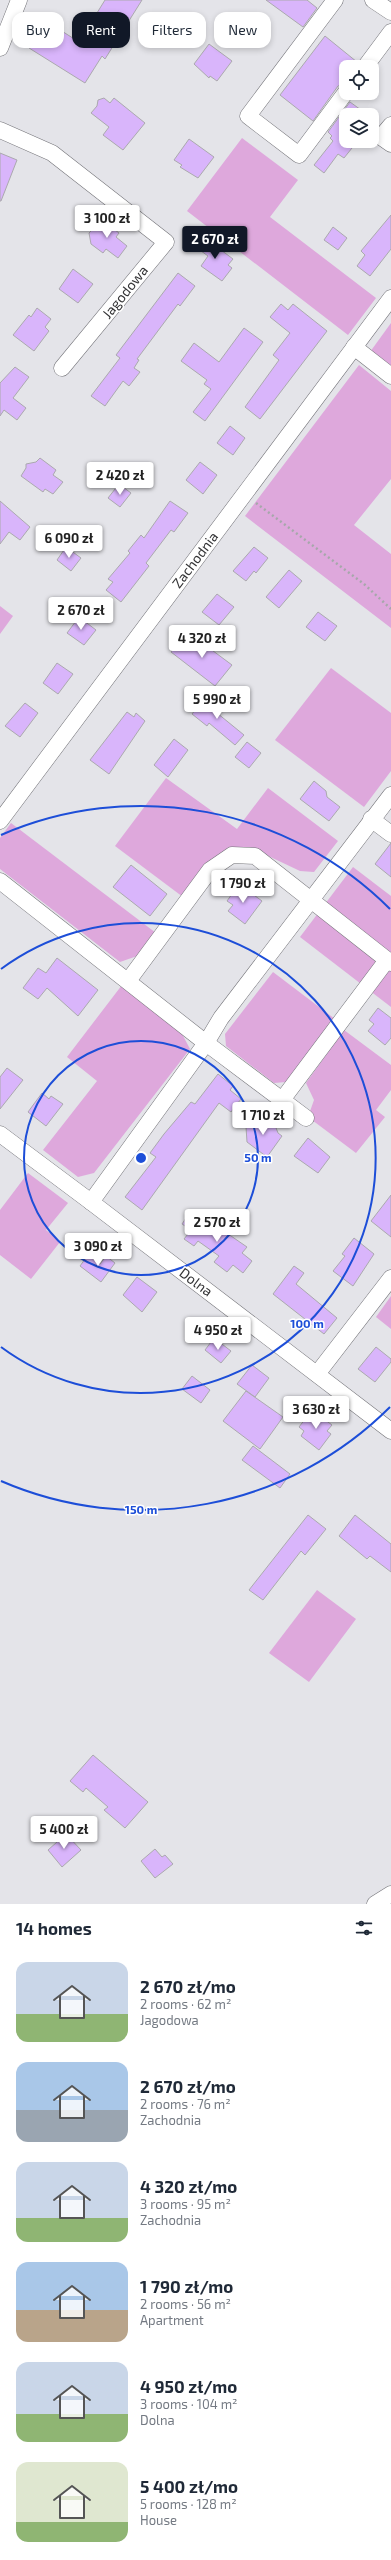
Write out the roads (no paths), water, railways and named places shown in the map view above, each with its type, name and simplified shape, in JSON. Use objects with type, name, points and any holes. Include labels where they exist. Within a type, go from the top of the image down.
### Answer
[{"type":"street","points":[[0,48],[18,0]]},
{"type":"street","points":[[335,0],[248,116],[299,155],[340,100]]},
{"type":"street","points":[[373,0],[391,12]]},
{"type":"street","points":[[370,60],[391,32]]},
{"type":"street","points":[[391,125],[381,137],[391,144]]},
{"type":"street","name":"Jagodowa","points":[[0,130],[52,153],[166,242],[62,368]]},
{"type":"street","name":"Zachodnia","points":[[0,821],[391,298]]},
{"type":"street","points":[[354,347],[391,376]]},
{"type":"street","points":[[92,1202],[206,1043],[221,1018],[312,900],[371,819],[391,795]]},
{"type":"street","points":[[371,819],[391,834]]},
{"type":"street","points":[[128,981],[210,870],[232,855],[255,856],[312,900],[389,961],[282,1100]]},
{"type":"street","points":[[0,881],[206,1043],[306,1118]]},
{"type":"street","name":"Dolna","points":[[0,1134],[92,1202],[391,1432]]},
{"type":"street","points":[[317,1374],[391,1278]]},
{"type":"street","points":[[375,1904],[391,1894]]}]
